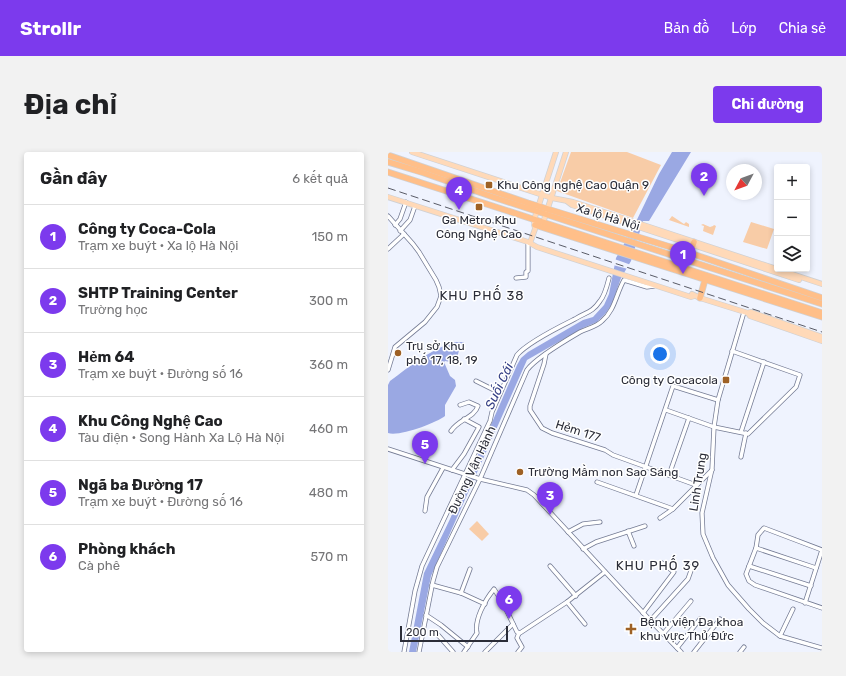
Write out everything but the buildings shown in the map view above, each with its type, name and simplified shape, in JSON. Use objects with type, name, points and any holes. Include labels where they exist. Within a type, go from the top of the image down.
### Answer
[{"type":"highway","name":"Xa lộ Hà Nội","points":[[388,155],[538,209]]},
{"type":"highway","name":"Xa lộ Hà Nội","points":[[388,162],[538,209],[565,221],[822,304]]},
{"type":"highway","points":[[421,172],[435,171]]},
{"type":"highway","name":"Xa lộ Hà Nội","points":[[388,172],[537,225],[600,243],[822,313]]},
{"type":"highway","name":"Xa lộ Hà Nội","points":[[547,212],[557,212],[690,253],[822,298]]},
{"type":"highway","points":[[557,212],[565,221]]},
{"type":"highway","points":[[690,253],[693,244]]},
{"type":"highway","name":"Xa lộ Hà Nội","points":[[706,277],[822,317]]},
{"type":"highway","points":[[700,298],[706,277]]},
{"type":"main road","points":[[412,152],[542,195],[565,200],[650,228],[822,288]]},
{"type":"main road","points":[[537,225],[538,209],[555,152]]},
{"type":"main road","points":[[529,242],[537,225],[547,212],[568,152]]},
{"type":"main road","points":[[388,197],[633,277],[692,294],[694,296],[746,312],[751,312],[822,337]]},
{"type":"main road","points":[[693,244],[822,284]]},
{"type":"main road","points":[[633,277],[691,297],[694,296]]},
{"type":"main road","points":[[746,312],[750,316],[822,341]]},
{"type":"street","points":[[395,225],[400,219],[406,202]]},
{"type":"street","points":[[400,231],[410,220],[416,206]]},
{"type":"street","points":[[388,216],[413,244],[422,257],[439,287],[441,296],[437,307],[425,322],[395,347],[388,370]]},
{"type":"street","points":[[388,249],[404,234]]},
{"type":"street","points":[[516,278],[526,277],[526,272],[528,271],[529,242]]},
{"type":"street","name":"Đường Vận Hành","points":[[404,652],[415,592],[422,566],[490,421],[515,359],[520,352],[541,338],[577,317],[591,312],[603,297],[609,278]]},
{"type":"street","name":"Đường Vận Hành","points":[[420,650],[432,585],[437,568],[512,407],[527,370],[534,362],[546,354],[579,333],[602,322],[613,306],[624,280],[647,287],[656,286]]},
{"type":"street","name":"Linh Trung","points":[[746,312],[732,351],[718,400],[714,427],[712,469],[702,520],[703,534],[720,572],[732,592],[763,623],[780,636],[822,648]]},
{"type":"street","points":[[666,410],[714,427],[748,434],[796,387],[800,375],[732,351]]},
{"type":"street","name":"Hẻm 177","points":[[546,354],[530,406],[530,410],[540,426],[552,433],[605,450],[615,456],[696,485]]},
{"type":"street","points":[[741,432],[764,362]]},
{"type":"street","points":[[476,381],[500,393]]},
{"type":"street","points":[[636,495],[673,386],[718,400]]},
{"type":"street","points":[[451,431],[456,424],[476,412],[478,406],[468,402],[460,405]]},
{"type":"street","points":[[669,475],[689,418]]},
{"type":"street","points":[[452,470],[464,454],[479,427],[464,420]]},
{"type":"street","points":[[741,457],[746,433]]},
{"type":"street","points":[[388,449],[478,479],[527,490],[534,495],[643,614],[681,652]]},
{"type":"street","points":[[425,511],[427,497],[444,468]]},
{"type":"street","points":[[660,518],[673,509],[712,469]]},
{"type":"street","points":[[597,482],[673,509]]},
{"type":"street","points":[[568,532],[583,524],[600,522]]},
{"type":"street","points":[[583,549],[596,542],[645,526]]},
{"type":"street","points":[[806,603],[822,550],[764,528],[758,535],[756,548],[746,574],[749,581],[755,585],[806,603],[822,608]]},
{"type":"street","points":[[628,531],[634,546]]},
{"type":"street","points":[[756,548],[817,567],[822,567]]},
{"type":"street","points":[[643,614],[674,572],[662,563]]},
{"type":"street","points":[[650,621],[688,579],[693,565]]},
{"type":"street","points":[[550,566],[576,596]]},
{"type":"street","points":[[749,566],[811,586]]},
{"type":"street","points":[[461,593],[470,569]]},
{"type":"street","points":[[524,652],[517,638],[519,633],[576,596],[605,572]]},
{"type":"street","points":[[432,585],[461,593],[485,604]]},
{"type":"street","points":[[464,652],[477,634],[476,628],[485,604],[494,589],[519,633]]},
{"type":"street","points":[[663,634],[691,600]]},
{"type":"street","points":[[567,602],[585,624]]},
{"type":"street","points":[[780,636],[793,610]]},
{"type":"street","points":[[426,615],[446,628],[468,647]]},
{"type":"street","points":[[677,648],[700,619]]},
{"type":"street","points":[[694,652],[720,619]]},
{"type":"street","points":[[485,652],[513,624]]},
{"type":"street","points":[[438,635],[453,652]]},
{"type":"street","points":[[518,652],[522,647]]},
{"type":"street","points":[[740,652],[744,647]]},
{"type":"street","points":[[420,650],[424,652]]},
{"type":"shaded area","points":[[571,152],[627,152],[661,165],[633,218],[557,191]]},
{"type":"shaded area","points":[[672,216],[684,224],[686,222],[689,224],[689,227],[669,220]]},
{"type":"shaded area","points":[[751,222],[774,229],[767,249],[743,242]]},
{"type":"shaded area","points":[[703,224],[710,227],[714,225],[716,226],[713,235],[703,231],[704,226],[701,225]]},
{"type":"shaded area","points":[[477,521],[489,534],[482,541],[469,529]]},
{"type":"water","points":[[672,152],[691,152],[649,221],[643,221],[631,261],[621,278],[612,304],[606,313],[597,322],[583,328],[527,360],[431,576],[416,652],[409,652],[424,573],[450,519],[517,365],[521,358],[528,352],[583,320],[593,317],[604,305],[609,294],[616,258],[632,230],[659,174]]},
{"type":"water","points":[[453,342],[464,342],[459,350],[456,363],[444,362],[450,376],[455,380],[456,386],[445,405],[445,416],[417,429],[393,434],[388,433],[388,385],[390,381],[428,354]]},
{"type":"pier","points":[[614,259],[631,265],[628,269],[613,265]]},
{"type":"railway","points":[[388,188],[822,332]]},
{"type":"place","name":"Khu Công nghệ Cao Quận 9","points":[[489,185]]},
{"type":"place","name":"SHTP Training Center","points":[[704,196]]},
{"type":"place","name":"Ga Metro Khu Công Nghệ Cao","points":[[479,207]]},
{"type":"place","name":"Khu Công Nghệ Cao","points":[[459,210]]},
{"type":"place","name":"Công ty Coca-Cola","points":[[683,274]]},
{"type":"place","name":"Trụ sở Khu phố 17, 18, 19","points":[[398,353]]},
{"type":"place","name":"Công ty Cocacola","points":[[726,380]]},
{"type":"place","name":"Ngã ba Đường 17","points":[[425,464]]},
{"type":"place","name":"Trường Mầm non Sao Sáng","points":[[520,472]]},
{"type":"place","name":"Hẻm 64","points":[[550,515]]},
{"type":"place","name":"Phòng khách","points":[[509,619]]},
{"type":"place","name":"Bệnh viện Đa khoa khu vực Thủ Đức","points":[[631,629]]},
{"type":"district","name":"KHU PHỐ 38","points":[[482,295]]},
{"type":"district","name":"KHU PHỐ 39","points":[[658,565]]},
{"type":"water label","name":"Suối Cái","points":[[499,386]]}]
